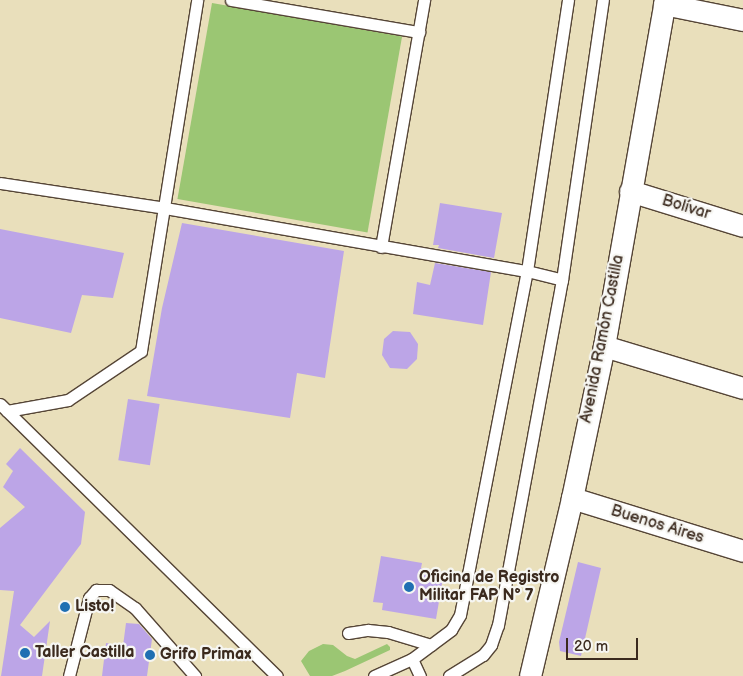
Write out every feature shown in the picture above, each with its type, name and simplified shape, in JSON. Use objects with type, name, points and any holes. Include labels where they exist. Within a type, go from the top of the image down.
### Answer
[{"type":"street","points":[[665,2],[743,20]]},
{"type":"street","name":"Avenida Ramón Castilla","points":[[530,676],[572,498],[604,346],[665,2]]},
{"type":"street","name":"Bolívar","points":[[630,191],[743,226]]},
{"type":"street","points":[[604,346],[743,388]]},
{"type":"street","name":"Buenos Aires","points":[[572,498],[743,552]]},
{"type":"lane","points":[[3,408],[68,400],[141,351],[197,0]]},
{"type":"lane","points":[[231,0],[419,32]]},
{"type":"lane","points":[[381,247],[424,0]]},
{"type":"lane","points":[[374,676],[412,659],[451,630],[460,615],[527,271],[568,0]]},
{"type":"lane","points":[[449,676],[483,655],[492,645],[498,625],[562,280],[603,0]]},
{"type":"lane","points":[[0,182],[165,208],[527,271],[562,280]]},
{"type":"lane","points":[[3,408],[277,676]]},
{"type":"lane","points":[[70,676],[89,598],[96,590],[109,590],[135,608],[195,676]]},
{"type":"lane","points":[[348,633],[368,630],[388,632],[431,645]]},
{"type":"lane","points":[[412,659],[420,676]]},
{"type":"green space","points":[[212,3],[402,37],[368,232],[177,199]]},
{"type":"green space","points":[[323,644],[333,645],[347,656],[355,659],[387,644],[390,650],[332,676],[310,676],[301,661],[309,651]]},
{"type":"building","points":[[440,203],[502,213],[494,258],[438,248],[439,245],[433,245]]},
{"type":"building","points":[[182,223],[344,251],[325,378],[297,373],[290,418],[147,396],[162,308]]},
{"type":"building","points":[[0,229],[124,253],[113,298],[82,295],[71,333],[0,318]]},
{"type":"building","points":[[435,263],[491,272],[483,325],[413,314],[417,282],[430,285]]},
{"type":"building","points":[[393,331],[410,332],[418,344],[417,359],[407,369],[390,368],[382,355],[384,339]]},
{"type":"building","points":[[128,399],[160,404],[150,465],[118,460]]},
{"type":"building","points":[[20,448],[85,512],[81,544],[20,625],[34,637],[50,621],[42,676],[1,676],[14,591],[0,590],[0,528],[25,507],[3,487],[13,471],[6,464]]},
{"type":"building","name":"Oficina de Registro Militar FAP N° 7","points":[[381,556],[422,563],[421,568],[444,572],[436,619],[382,610],[383,603],[373,602]]},
{"type":"building","points":[[578,562],[601,568],[581,656],[560,651],[559,642]]},
{"type":"building","points":[[126,623],[139,624],[152,639],[147,676],[102,676],[106,643],[123,646]]},
{"type":"place","name":"Oficina de Registro Militar FAP N° 7","points":[[409,587]]},
{"type":"place","name":"Listo!","points":[[65,607]]},
{"type":"place","name":"Taller Castilla","points":[[25,653]]},
{"type":"place","name":"Grifo Primax","points":[[150,655]]}]
